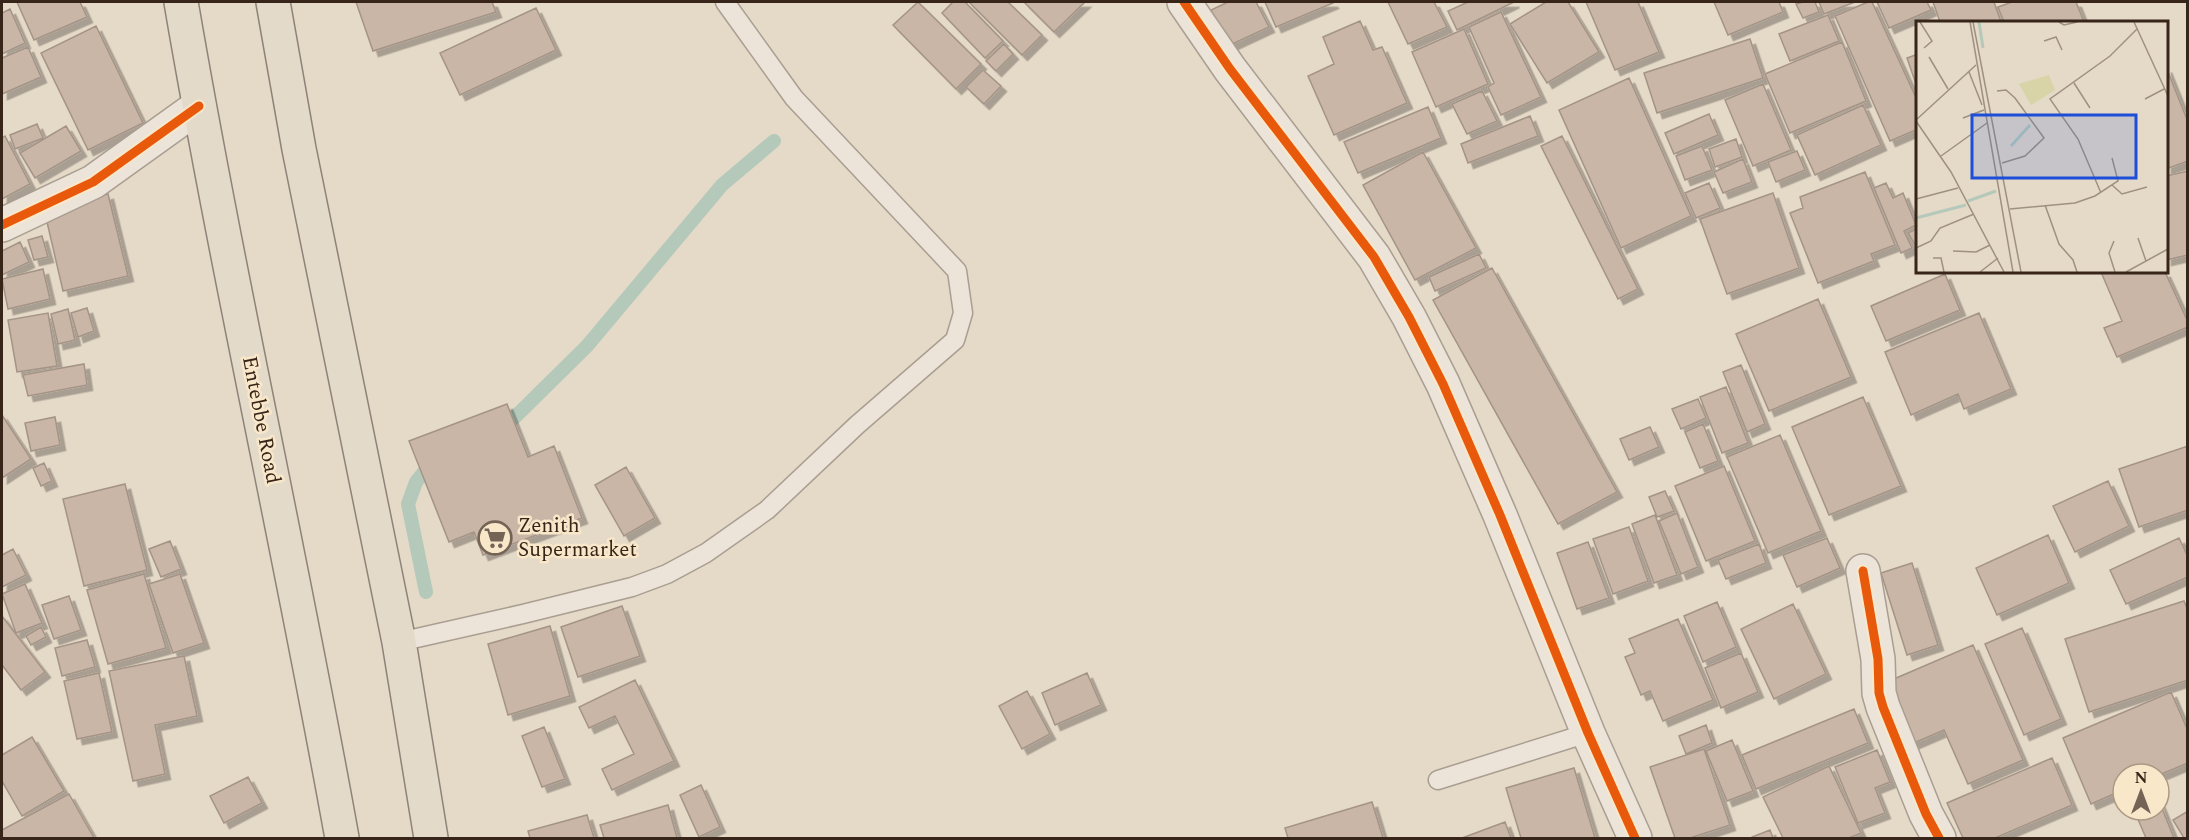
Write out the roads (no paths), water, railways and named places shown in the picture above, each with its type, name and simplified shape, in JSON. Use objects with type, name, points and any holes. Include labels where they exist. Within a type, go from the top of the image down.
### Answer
[{"type":"main road","name":"Entebbe Road","points":[[181,2],[199,106],[313,677],[342,838]]},
{"type":"main road","points":[[273,2],[299,149],[399,642],[431,838]]},
{"type":"street","points":[[1184,2],[1230,69],[1374,256],[1409,317],[1443,384],[1500,515],[1588,733],[1635,838]]},
{"type":"street","points":[[2,225],[93,182],[199,106]]},
{"type":"street","points":[[1863,571],[1878,658],[1879,693],[1926,814],[1939,838]]},
{"type":"lane","points":[[399,642],[632,587],[667,574],[706,553],[767,510],[857,425],[955,340],[963,313],[957,271],[794,98],[725,2]]},
{"type":"lane","points":[[1438,780],[1588,733]]},
{"type":"waterway","points":[[514,418],[587,346],[722,185],[774,141]]},
{"type":"waterway","points":[[426,592],[408,504],[416,482],[429,466]]},
{"type":"place","name":"Zenith Supermarket","points":[[495,538]]}]
